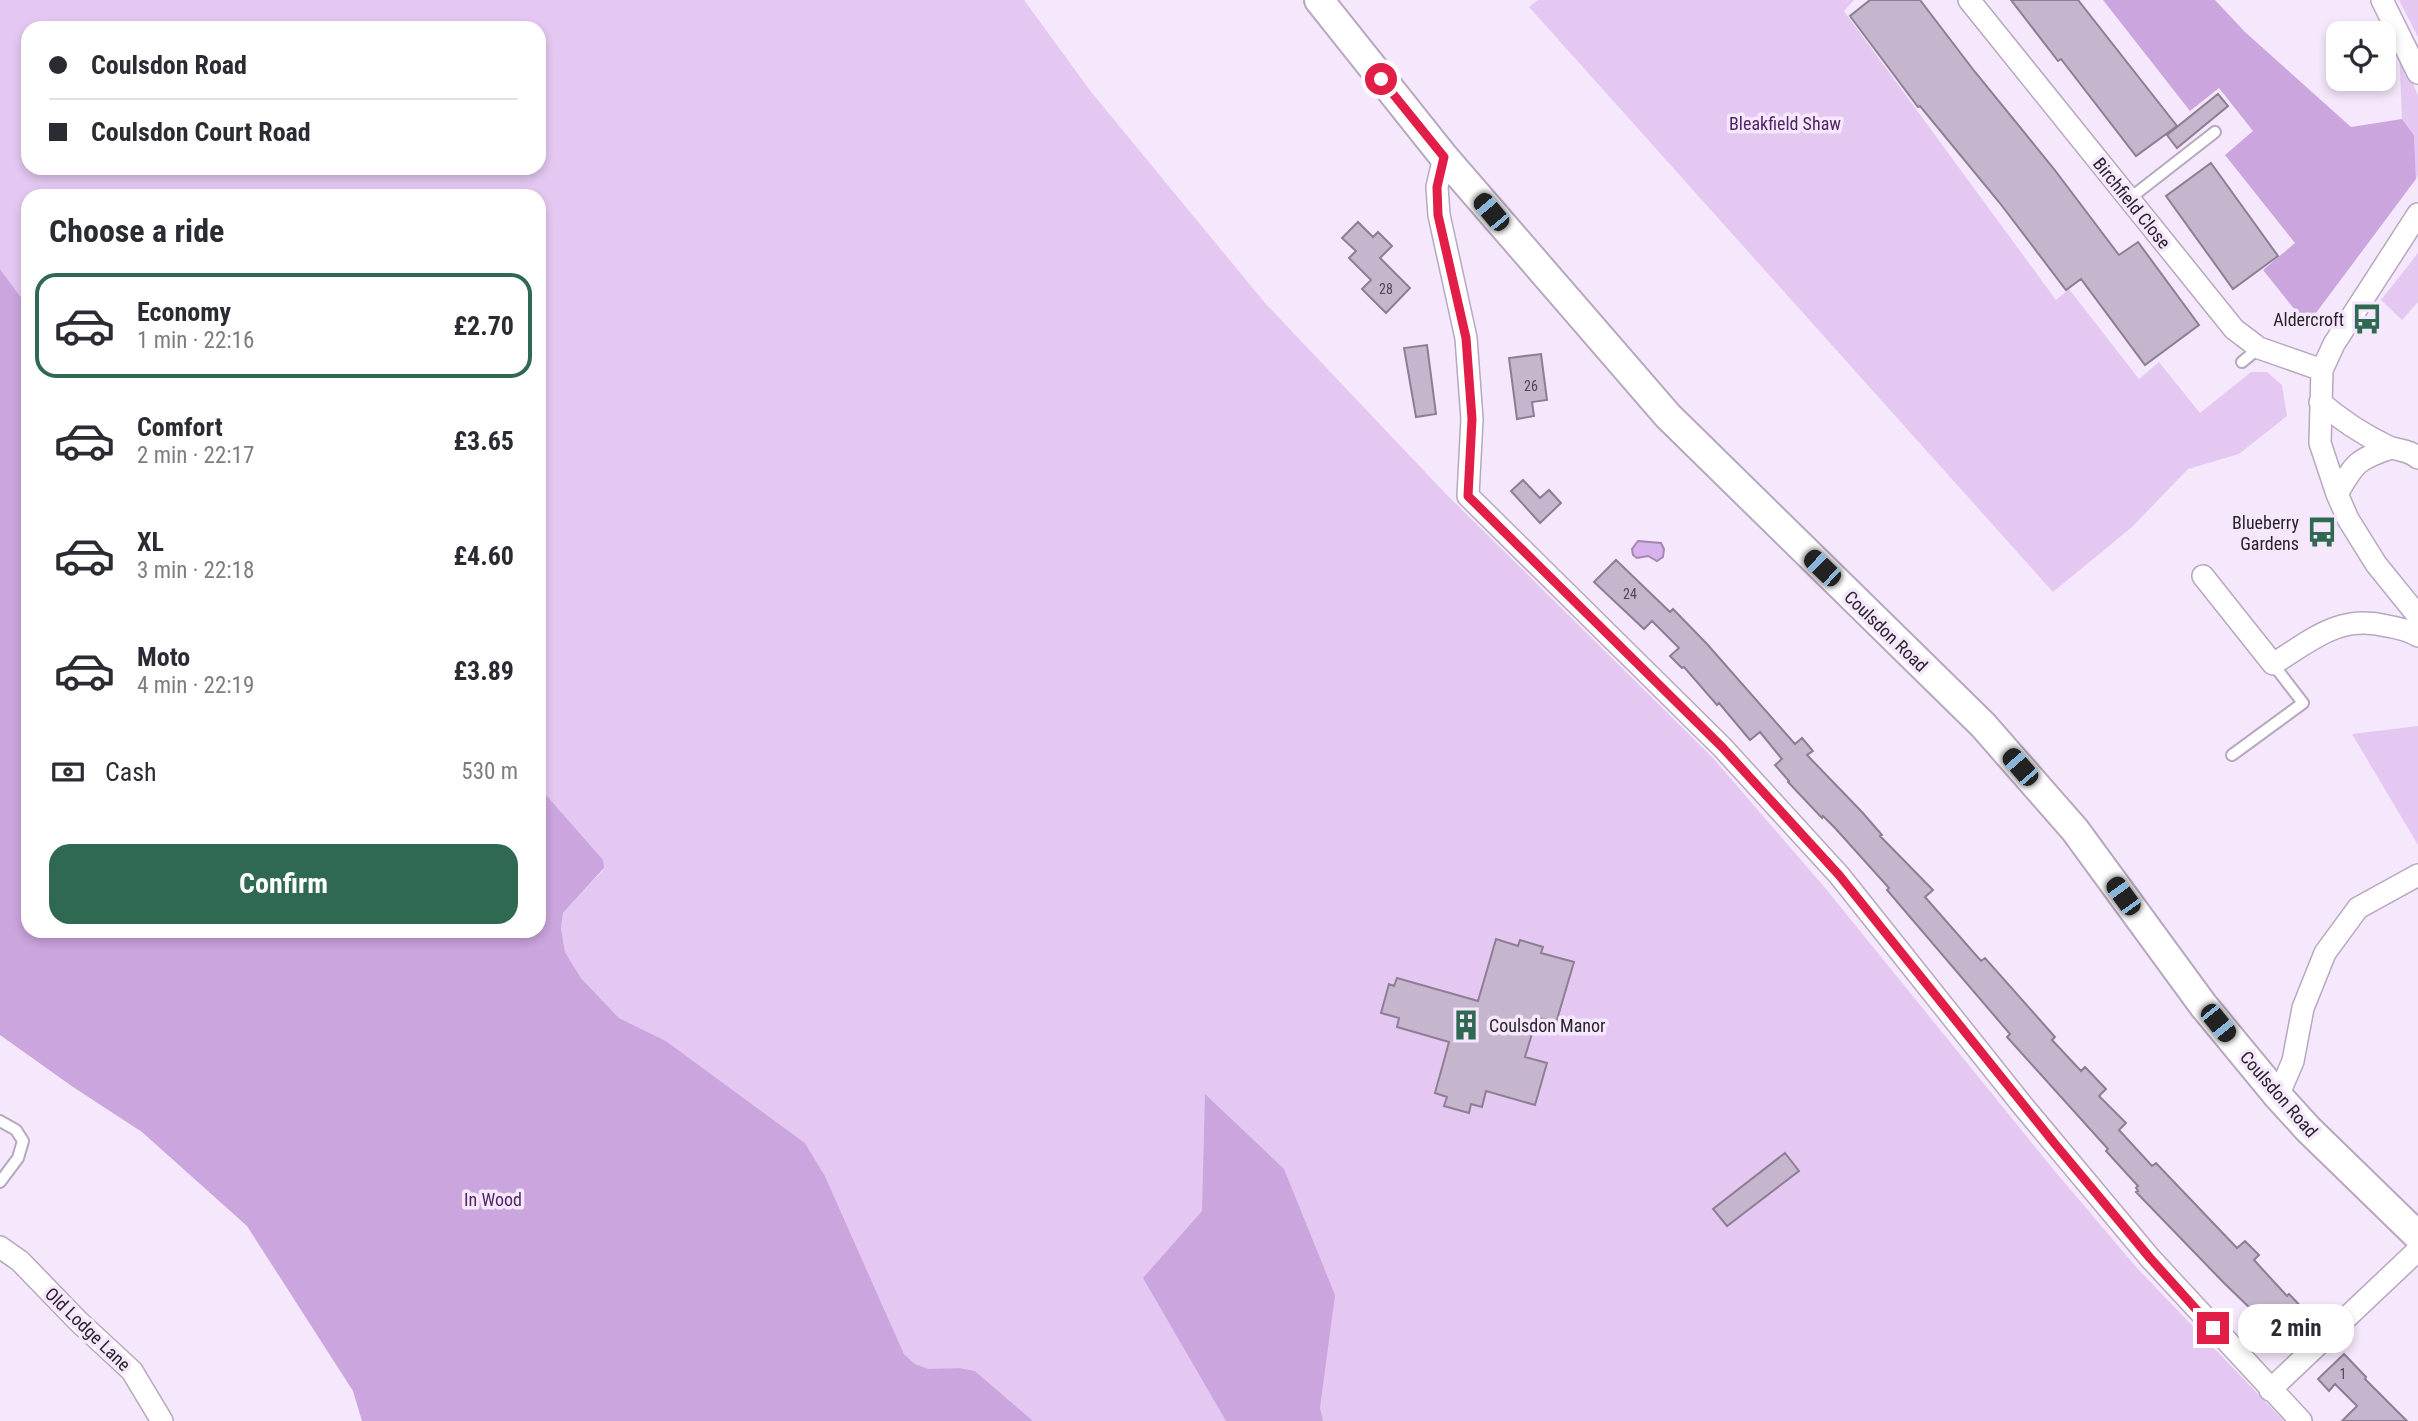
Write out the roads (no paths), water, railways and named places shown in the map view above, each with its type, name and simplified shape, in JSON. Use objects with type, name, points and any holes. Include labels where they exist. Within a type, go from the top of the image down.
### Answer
[{"type":"main road","name":"Coulsdon Road","points":[[1318,0],[1444,157],[1668,416],[1983,725],[2075,830],[2203,1004],[2278,1096],[2308,1129],[2418,1236]]},
{"type":"street","name":"Birchfield Close","points":[[1969,0],[2234,328],[2259,348],[2322,370]]},
{"type":"street","points":[[2382,0],[2418,72]]},
{"type":"street","points":[[1444,157],[1437,187],[1438,215],[1466,338],[1472,419],[1468,496],[1722,747],[1839,875],[2023,1106],[2150,1258],[2301,1421]]},
{"type":"street","points":[[2418,214],[2334,344],[2322,370],[2320,402],[2320,443],[2348,519],[2376,564],[2418,616]]},
{"type":"street","points":[[2320,402],[2346,424],[2391,448],[2411,452],[2418,458]]},
{"type":"street","points":[[2337,494],[2351,469],[2366,456],[2391,448]]},
{"type":"street","points":[[2203,576],[2273,664],[2326,631],[2354,622],[2375,623],[2411,631],[2418,636]]},
{"type":"street","points":[[2278,1096],[2293,1061],[2303,1008],[2325,953],[2358,908],[2418,875]]},
{"type":"street","name":"Old Lodge Lane","points":[[0,1247],[20,1261],[78,1321],[132,1371],[162,1421]]},
{"type":"street","points":[[2270,1390],[2418,1250]]},
{"type":"lane","points":[[2129,199],[2215,132]]},
{"type":"lane","points":[[2242,362],[2259,348]]},
{"type":"lane","points":[[2232,755],[2303,703],[2273,664]]},
{"type":"lane","points":[[0,1121],[16,1130],[23,1141],[18,1158],[0,1182]]},
{"type":"place","name":"Aldercroft","points":[[2367,319]]},
{"type":"place","name":"Blueberry Gardens","points":[[2322,532]]},
{"type":"place","name":"Coulsdon Manor","points":[[1466,1025]]},
{"type":"park label","name":"Bleakfield Shaw","points":[[1785,123]]},
{"type":"park label","name":"In Wood","points":[[493,1199]]}]
